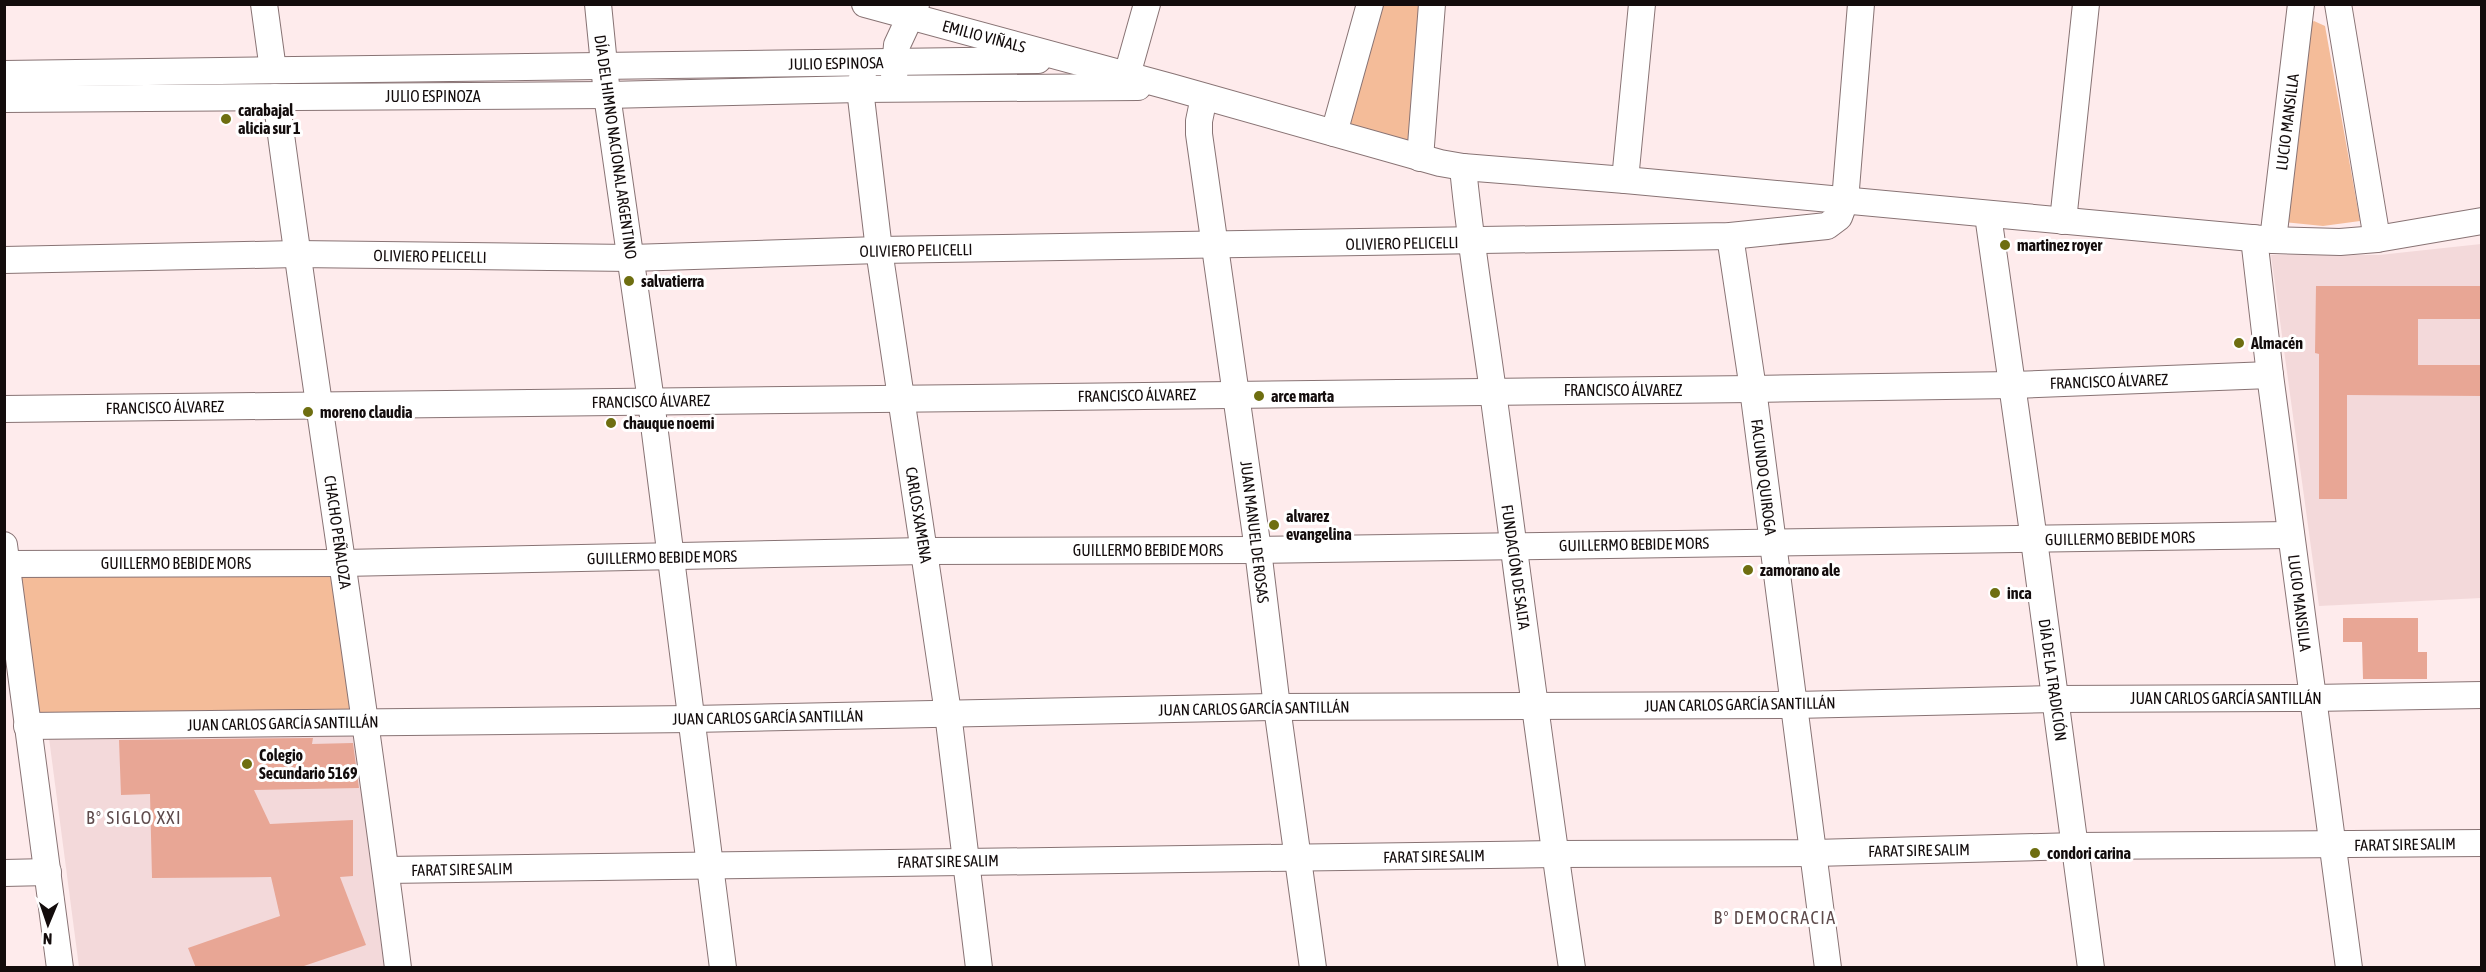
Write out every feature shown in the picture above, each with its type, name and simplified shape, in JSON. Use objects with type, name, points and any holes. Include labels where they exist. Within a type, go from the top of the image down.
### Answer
[{"type":"street","points":[[264,4],[273,70]]},
{"type":"street","name":"DÍA DEL HIMNO NACIONAL ARGENTINO","points":[[598,4],[607,95],[651,401],[723,968]]},
{"type":"street","name":"EMILIO VIÑALS","points":[[865,4],[914,10],[1068,60]]},
{"type":"street","points":[[1127,75],[1147,4]]},
{"type":"street","points":[[1334,133],[1370,4]]},
{"type":"street","points":[[1420,158],[1432,4]]},
{"type":"street","points":[[1625,180],[1642,4]]},
{"type":"street","points":[[1845,201],[1861,4]]},
{"type":"street","points":[[2063,221],[2086,4]]},
{"type":"street","name":"LUCIO MANSILLA","points":[[2301,4],[2264,239],[2270,375],[2349,968]]},
{"type":"street","points":[[2338,4],[2377,239]]},
{"type":"street","points":[[894,89],[894,62],[897,45],[914,10]]},
{"type":"street","points":[[1068,60],[1420,158],[1463,167],[2264,239],[2340,242],[2377,239],[2481,221]]},
{"type":"street","name":"JULIO ESPINOSA","points":[[605,67],[1068,60]]},
{"type":"street","name":"CARLOS XAMENA","points":[[864,62],[861,89],[879,250],[948,713],[979,968]]},
{"type":"street","name":"JULIO ESPINOZA","points":[[4,74],[605,67]]},
{"type":"street","name":"JULIO ESPINOSA","points":[[861,89],[1171,87]]},
{"type":"street","name":"JULIO ESPINOZA","points":[[4,99],[607,95],[861,89]]},
{"type":"street","name":"CHACHO PEÑALOZA","points":[[276,97],[398,968]]},
{"type":"street","name":"JUAN MANUEL DE ROSAS","points":[[1204,97],[1199,134],[1258,550],[1313,968]]},
{"type":"street","name":"FUNDACIÓN DE SALTA","points":[[1463,167],[1470,242],[1493,391],[1512,546],[1537,706],[1572,968]]},
{"type":"street","name":"OLIVIERO PELICELLI","points":[[4,260],[297,255],[631,258],[879,250],[1730,236],[1827,226],[1839,217],[1845,201]]},
{"type":"street","name":"DÍA DE LA TRADICIÓN","points":[[1988,215],[2091,968]]},
{"type":"street","name":"FACUNDO QUIROGA","points":[[1730,236],[1753,389],[1828,968]]},
{"type":"street","name":"FRANCISCO ÁLVAREZ","points":[[4,409],[1236,393],[1753,389],[2013,385],[2270,375]]},
{"type":"street","name":"GUILLERMO BEBIDE MORS","points":[[5,557],[343,563],[925,551],[1258,550],[2291,535]]},
{"type":"street","points":[[5,557],[60,968]]},
{"type":"street","name":"JUAN CARLOS GARCÍA SANTILLÁN","points":[[27,726],[692,719],[1277,707],[1795,705],[2055,699],[2481,695]]},
{"type":"street","name":"FARAT SIRE SALIM","points":[[386,870],[965,861],[1814,853],[2076,846],[2481,843]]},
{"type":"street","points":[[4,873],[48,872]]},
{"type":"shaded area","points":[[1370,5],[1431,5],[1420,158],[1334,133]]},
{"type":"shaded area","points":[[2314,21],[2325,26],[2360,221],[2323,226],[2283,222],[2304,27]]},
{"type":"shaded area","points":[[2481,244],[2481,598],[2319,606],[2271,255],[2379,255]]},
{"type":"shaded area","points":[[335,570],[352,713],[35,720],[16,571]]},
{"type":"shaded area","points":[[353,733],[386,967],[79,967],[49,738]]},
{"type":"building","points":[[2316,286],[2481,286],[2481,319],[2418,319],[2418,365],[2481,365],[2481,396],[2347,395],[2347,499],[2319,499],[2319,354],[2315,353]]},
{"type":"building","points":[[2343,618],[2418,618],[2418,652],[2427,652],[2427,679],[2363,679],[2362,642],[2343,642]]},
{"type":"building","points":[[313,738],[312,744],[353,743],[359,788],[254,790],[270,824],[353,820],[353,876],[340,877],[366,945],[298,968],[196,968],[188,948],[280,916],[271,877],[152,878],[150,794],[121,795],[119,740]]},
{"type":"place","name":"carabajal alicia sur 1","points":[[226,119]]},
{"type":"place","name":"martinez royer","points":[[2005,245]]},
{"type":"place","name":"salvatierra","points":[[629,281]]},
{"type":"place","name":"Almacén","points":[[2239,343]]},
{"type":"place","name":"arce marta","points":[[1259,396]]},
{"type":"place","name":"moreno claudia","points":[[308,412]]},
{"type":"place","name":"chauque noemi","points":[[611,423]]},
{"type":"place","name":"alvarez evangelina","points":[[1274,525]]},
{"type":"place","name":"zamorano ale","points":[[1748,570]]},
{"type":"place","name":"inca","points":[[1995,593]]},
{"type":"place","name":"Colegio Secundario 5169","points":[[247,764]]},
{"type":"place","name":"condori carina","points":[[2035,853]]},
{"type":"district","name":"B° SIGLO XXI","points":[[134,817]]},
{"type":"district","name":"B° DEMOCRACIA","points":[[1775,917]]}]
